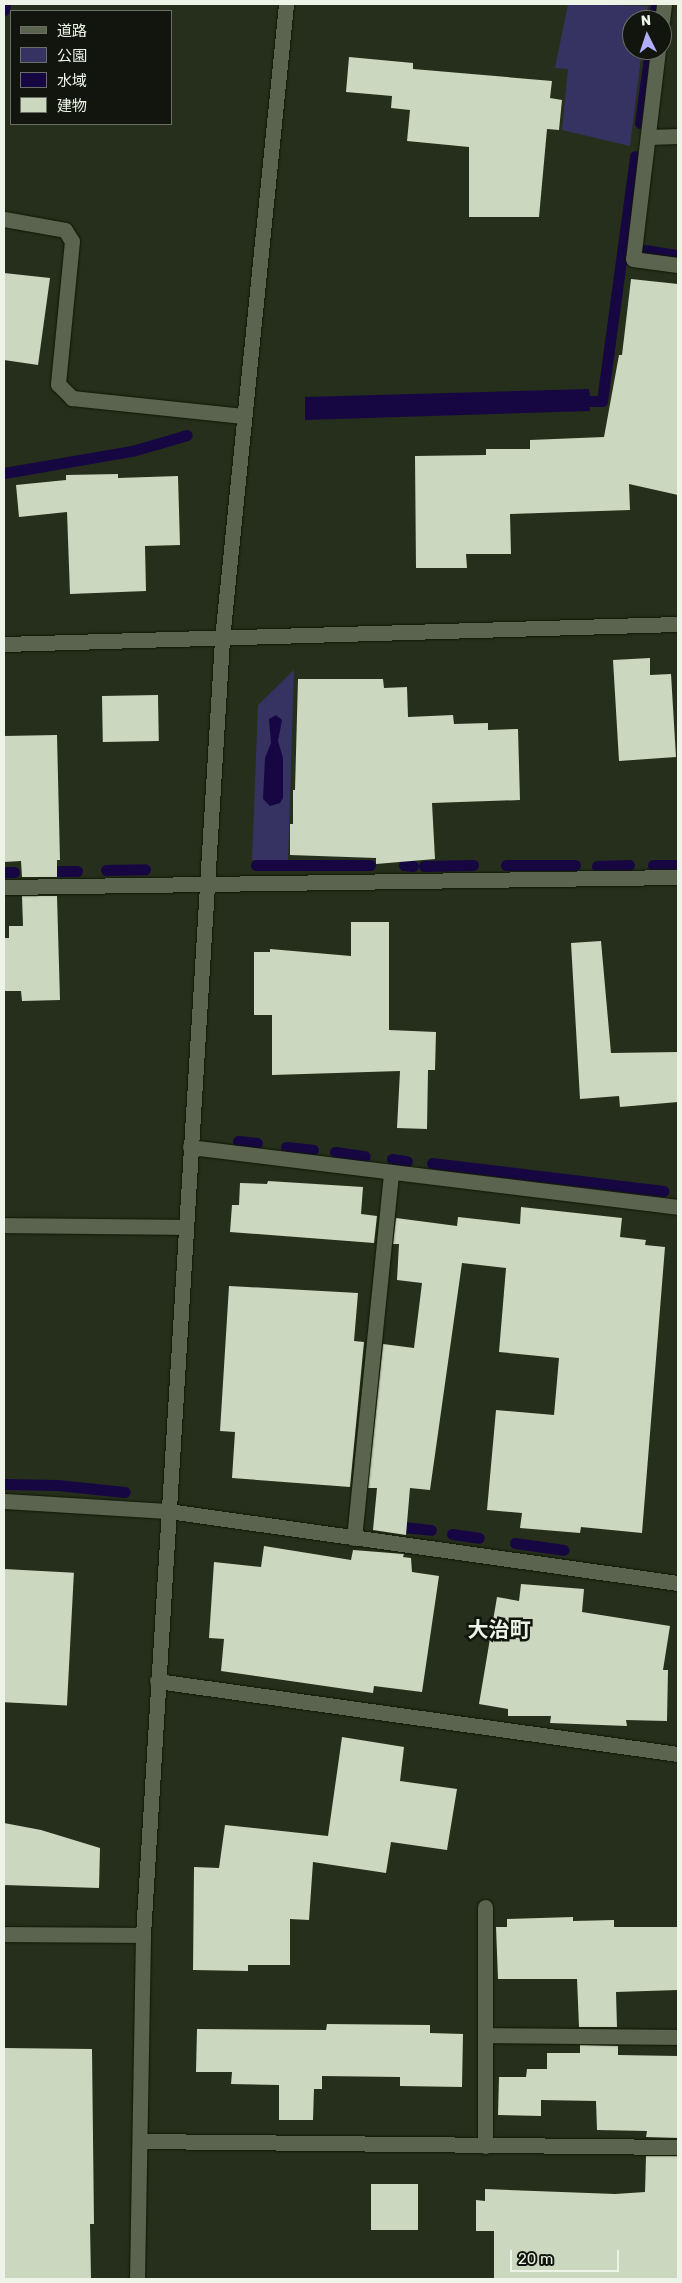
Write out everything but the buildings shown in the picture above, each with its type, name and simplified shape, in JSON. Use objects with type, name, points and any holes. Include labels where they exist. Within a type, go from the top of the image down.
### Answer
[{"type":"street","points":[[137,2279],[143,1935],[222,638],[286,4]]},
{"type":"street","points":[[657,60],[633,259],[678,265]]},
{"type":"street","points":[[648,137],[678,136]]},
{"type":"street","points":[[4,219],[64,230],[72,242],[58,384],[72,398],[243,416]]},
{"type":"street","points":[[4,644],[678,624]]},
{"type":"street","points":[[4,887],[678,877]]},
{"type":"street","points":[[190,1147],[678,1207]]},
{"type":"street","points":[[354,1538],[390,1172]]},
{"type":"street","points":[[4,1225],[185,1227]]},
{"type":"street","points":[[4,1501],[168,1511],[678,1583]]},
{"type":"street","points":[[157,1681],[678,1754]]},
{"type":"street","points":[[485,1907],[486,2146]]},
{"type":"street","points":[[4,1934],[143,1935]]},
{"type":"street","points":[[485,2035],[678,2037]]},
{"type":"street","points":[[140,2141],[678,2147]]},
{"type":"green space","points":[[568,4],[648,6],[647,10],[622,10],[622,60],[641,60],[630,146],[562,130],[568,69],[555,68]]},
{"type":"green space","points":[[294,670],[288,861],[252,860],[258,705]]},
{"type":"water","points":[[589,389],[590,397],[595,397],[596,403],[589,404],[590,411],[305,420],[305,397]]},
{"type":"water","points":[[276,715],[282,720],[278,741],[283,758],[283,798],[280,803],[270,806],[263,799],[265,758],[271,743],[269,719]]},
{"type":"waterway","points":[[4,10],[5,4]]},
{"type":"waterway","points":[[655,10],[656,4]]},
{"type":"waterway","points":[[640,123],[649,60]]},
{"type":"waterway","points":[[581,401],[602,401],[635,156]]},
{"type":"waterway","points":[[645,250],[678,255]]},
{"type":"waterway","points":[[4,473],[132,451],[187,435]]},
{"type":"waterway","points":[[256,865],[370,865]]},
{"type":"waterway","points":[[404,865],[413,866]]},
{"type":"waterway","points":[[424,866],[473,865]]},
{"type":"waterway","points":[[506,865],[575,865]]},
{"type":"waterway","points":[[597,866],[629,865]]},
{"type":"waterway","points":[[653,865],[678,865]]},
{"type":"waterway","points":[[106,870],[145,869]]},
{"type":"waterway","points":[[51,871],[77,871]]},
{"type":"waterway","points":[[4,872],[14,872]]},
{"type":"waterway","points":[[238,1141],[257,1143]]},
{"type":"waterway","points":[[286,1147],[313,1150]]},
{"type":"waterway","points":[[335,1152],[365,1156]]},
{"type":"waterway","points":[[392,1159],[407,1161]]},
{"type":"waterway","points":[[432,1163],[663,1191]]},
{"type":"waterway","points":[[4,1484],[57,1485],[125,1492]]},
{"type":"waterway","points":[[394,1526],[431,1530]]},
{"type":"waterway","points":[[452,1534],[479,1538]]},
{"type":"waterway","points":[[515,1543],[564,1550]]},
{"type":"district","name":"大治町","points":[[499,1630]]}]
